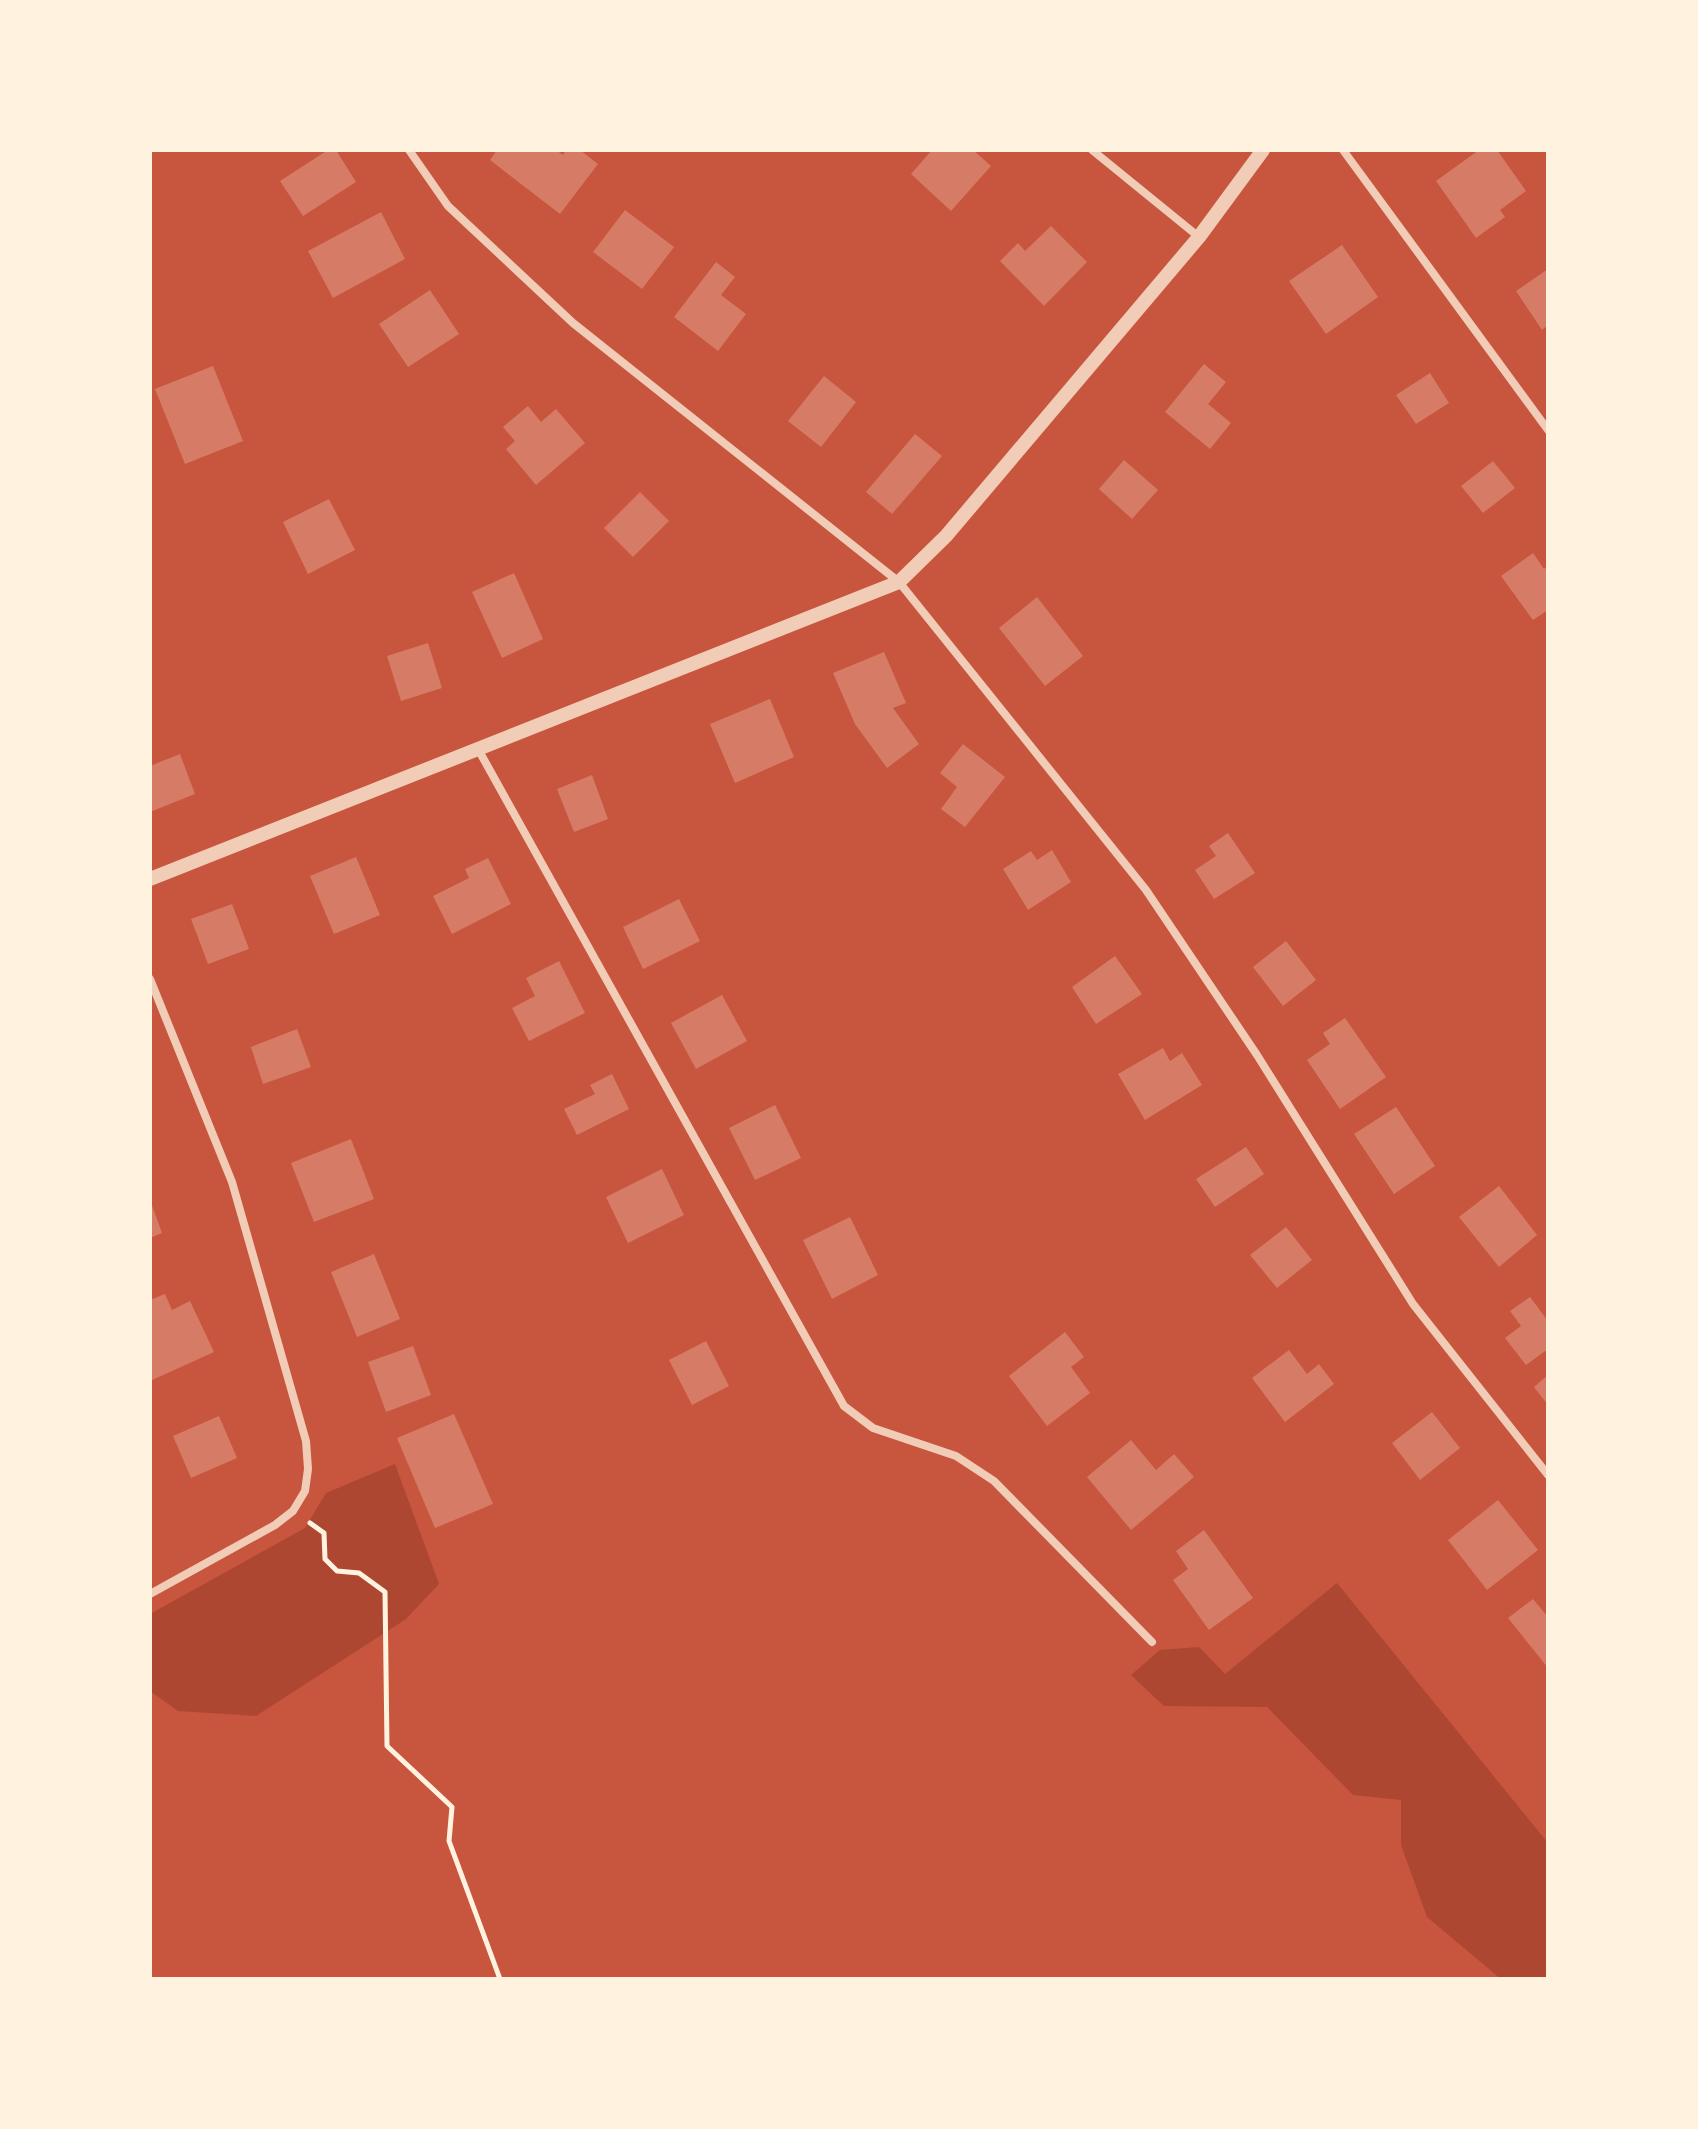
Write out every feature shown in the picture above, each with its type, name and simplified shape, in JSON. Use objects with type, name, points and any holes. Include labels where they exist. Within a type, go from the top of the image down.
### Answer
[{"type":"street","points":[[409,150],[448,206],[573,323],[899,582],[1146,890],[1257,1055],[1413,1304],[1548,1475]]},
{"type":"street","points":[[1092,150],[1199,237]]},
{"type":"street","points":[[150,879],[899,582],[946,536],[1199,237],[1263,150]]},
{"type":"street","points":[[1343,150],[1548,428]]},
{"type":"street","points":[[478,749],[844,1406],[873,1428],[956,1456],[994,1481],[1152,1642]]},
{"type":"street","points":[[150,979],[236,1197],[306,1441],[308,1469],[305,1491],[293,1511],[275,1525],[150,1594]]},
{"type":"path","points":[[293,1511],[324,1533],[325,1559],[337,1571],[359,1573],[385,1592],[387,1746],[452,1807],[449,1841],[500,1979]]},
{"type":"shaded area","points":[[395,1464],[439,1584],[406,1619],[256,1716],[178,1711],[150,1691],[150,1614],[305,1528],[326,1493]]},
{"type":"shaded area","points":[[1337,1583],[1548,1843],[1548,1979],[1501,1979],[1427,1917],[1401,1845],[1401,1800],[1353,1795],[1267,1707],[1164,1706],[1131,1675],[1160,1650],[1199,1647],[1225,1674]]},
{"type":"building","points":[[328,150],[336,150],[356,182],[303,216],[280,181]]},
{"type":"building","points":[[497,150],[556,150],[563,155],[566,150],[580,150],[598,164],[560,214],[490,160]]},
{"type":"building","points":[[932,150],[973,150],[991,166],[951,211],[911,174]]},
{"type":"building","points":[[1479,150],[1497,150],[1526,191],[1500,210],[1505,217],[1476,238],[1436,181]]},
{"type":"building","points":[[625,210],[674,247],[642,289],[593,252]]},
{"type":"building","points":[[381,212],[405,259],[333,298],[308,251]]},
{"type":"building","points":[[1051,226],[1087,262],[1044,306],[1000,261],[1018,243],[1025,251]]},
{"type":"building","points":[[1342,245],[1378,297],[1326,334],[1289,281]]},
{"type":"building","points":[[716,262],[735,277],[721,295],[746,314],[718,351],[674,317]]},
{"type":"building","points":[[1548,269],[1548,325],[1542,330],[1516,291]]},
{"type":"building","points":[[430,290],[459,334],[408,367],[379,324]]},
{"type":"building","points":[[1204,364],[1226,382],[1208,404],[1231,423],[1210,449],[1165,412]]},
{"type":"building","points":[[213,366],[243,441],[185,464],[155,389]]},
{"type":"building","points":[[1430,373],[1449,403],[1416,424],[1396,395]]},
{"type":"building","points":[[824,376],[856,402],[821,447],[788,421]]},
{"type":"building","points":[[528,406],[541,422],[556,409],[585,443],[536,485],[506,449],[515,441],[503,427]]},
{"type":"building","points":[[915,434],[942,456],[892,514],[866,492]]},
{"type":"building","points":[[1124,460],[1158,490],[1132,519],[1099,489]]},
{"type":"building","points":[[1493,461],[1515,488],[1483,513],[1461,486]]},
{"type":"building","points":[[640,492],[669,521],[633,557],[604,528]]},
{"type":"building","points":[[329,499],[355,550],[308,574],[283,522]]},
{"type":"building","points":[[1533,553],[1544,569],[1548,565],[1548,610],[1533,620],[1501,576]]},
{"type":"building","points":[[514,573],[543,639],[502,658],[472,592]]},
{"type":"building","points":[[1037,597],[1083,656],[1045,686],[999,628]]},
{"type":"building","points":[[428,643],[442,688],[401,701],[387,656]]},
{"type":"building","points":[[884,652],[906,703],[893,708],[919,744],[887,768],[855,724],[833,673]]},
{"type":"building","points":[[770,699],[794,757],[735,783],[710,724]]},
{"type":"building","points":[[963,744],[1005,777],[965,827],[941,809],[957,787],[940,773]]},
{"type":"building","points":[[180,754],[195,794],[150,812],[150,766]]},
{"type":"building","points":[[592,775],[608,819],[574,832],[557,789]]},
{"type":"building","points":[[1228,833],[1255,873],[1214,899],[1195,870],[1216,856],[1209,846]]},
{"type":"building","points":[[1052,850],[1071,882],[1028,910],[1003,869],[1031,851],[1037,860]]},
{"type":"building","points":[[356,857],[380,915],[334,934],[310,876]]},
{"type":"building","points":[[488,858],[511,904],[452,934],[433,896],[469,878],[465,869]]},
{"type":"building","points":[[679,899],[700,941],[643,969],[623,927]]},
{"type":"building","points":[[232,904],[249,949],[208,964],[191,919]]},
{"type":"building","points":[[1286,941],[1316,980],[1283,1006],[1253,967]]},
{"type":"building","points":[[1115,956],[1142,994],[1096,1024],[1072,987]]},
{"type":"building","points":[[559,961],[585,1013],[529,1041],[512,1008],[535,996],[526,978]]},
{"type":"building","points":[[722,995],[747,1041],[696,1069],[671,1023]]},
{"type":"building","points":[[1345,1018],[1386,1077],[1340,1109],[1307,1060],[1330,1044],[1323,1033]]},
{"type":"building","points":[[297,1029],[311,1067],[263,1084],[251,1047]]},
{"type":"building","points":[[1163,1048],[1170,1061],[1182,1053],[1202,1085],[1145,1120],[1118,1074]]},
{"type":"building","points":[[612,1074],[629,1109],[577,1135],[564,1109],[595,1094],[590,1085]]},
{"type":"building","points":[[775,1105],[801,1158],[755,1180],[729,1128]]},
{"type":"building","points":[[1396,1107],[1435,1166],[1394,1194],[1354,1134]]},
{"type":"building","points":[[351,1139],[374,1199],[314,1222],[291,1163]]},
{"type":"building","points":[[1246,1147],[1264,1174],[1215,1207],[1196,1179]]},
{"type":"building","points":[[662,1169],[684,1215],[628,1243],[606,1197]]},
{"type":"building","points":[[1499,1186],[1537,1235],[1499,1267],[1459,1217]]},
{"type":"building","points":[[150,1200],[162,1233],[150,1238]]},
{"type":"building","points":[[850,1217],[878,1275],[832,1299],[803,1240]]},
{"type":"building","points":[[1286,1227],[1312,1260],[1277,1288],[1250,1255]]},
{"type":"building","points":[[374,1254],[400,1319],[357,1337],[331,1272]]},
{"type":"building","points":[[165,1294],[172,1310],[190,1301],[214,1352],[150,1381],[150,1300]]},
{"type":"building","points":[[1530,1297],[1548,1321],[1548,1349],[1526,1365],[1505,1338],[1521,1326],[1510,1311]]},
{"type":"building","points":[[1065,1332],[1084,1357],[1071,1367],[1090,1393],[1047,1426],[1009,1376]]},
{"type":"building","points":[[706,1341],[729,1386],[692,1405],[669,1360]]},
{"type":"building","points":[[413,1346],[431,1395],[386,1412],[368,1362]]},
{"type":"building","points":[[1289,1350],[1307,1374],[1319,1364],[1334,1384],[1285,1422],[1252,1378]]},
{"type":"building","points":[[1548,1375],[1548,1405],[1534,1387]]},
{"type":"building","points":[[1432,1412],[1460,1448],[1420,1480],[1392,1443]]},
{"type":"building","points":[[454,1414],[493,1504],[435,1528],[397,1438]]},
{"type":"building","points":[[219,1416],[237,1458],[191,1478],[173,1436]]},
{"type":"building","points":[[1131,1440],[1156,1470],[1174,1454],[1194,1477],[1131,1530],[1087,1477]]},
{"type":"building","points":[[1498,1500],[1538,1550],[1487,1590],[1448,1540]]},
{"type":"building","points":[[1204,1530],[1253,1598],[1209,1630],[1173,1580],[1188,1569],[1176,1551]]},
{"type":"building","points":[[1533,1599],[1548,1617],[1548,1668],[1508,1618]]}]
